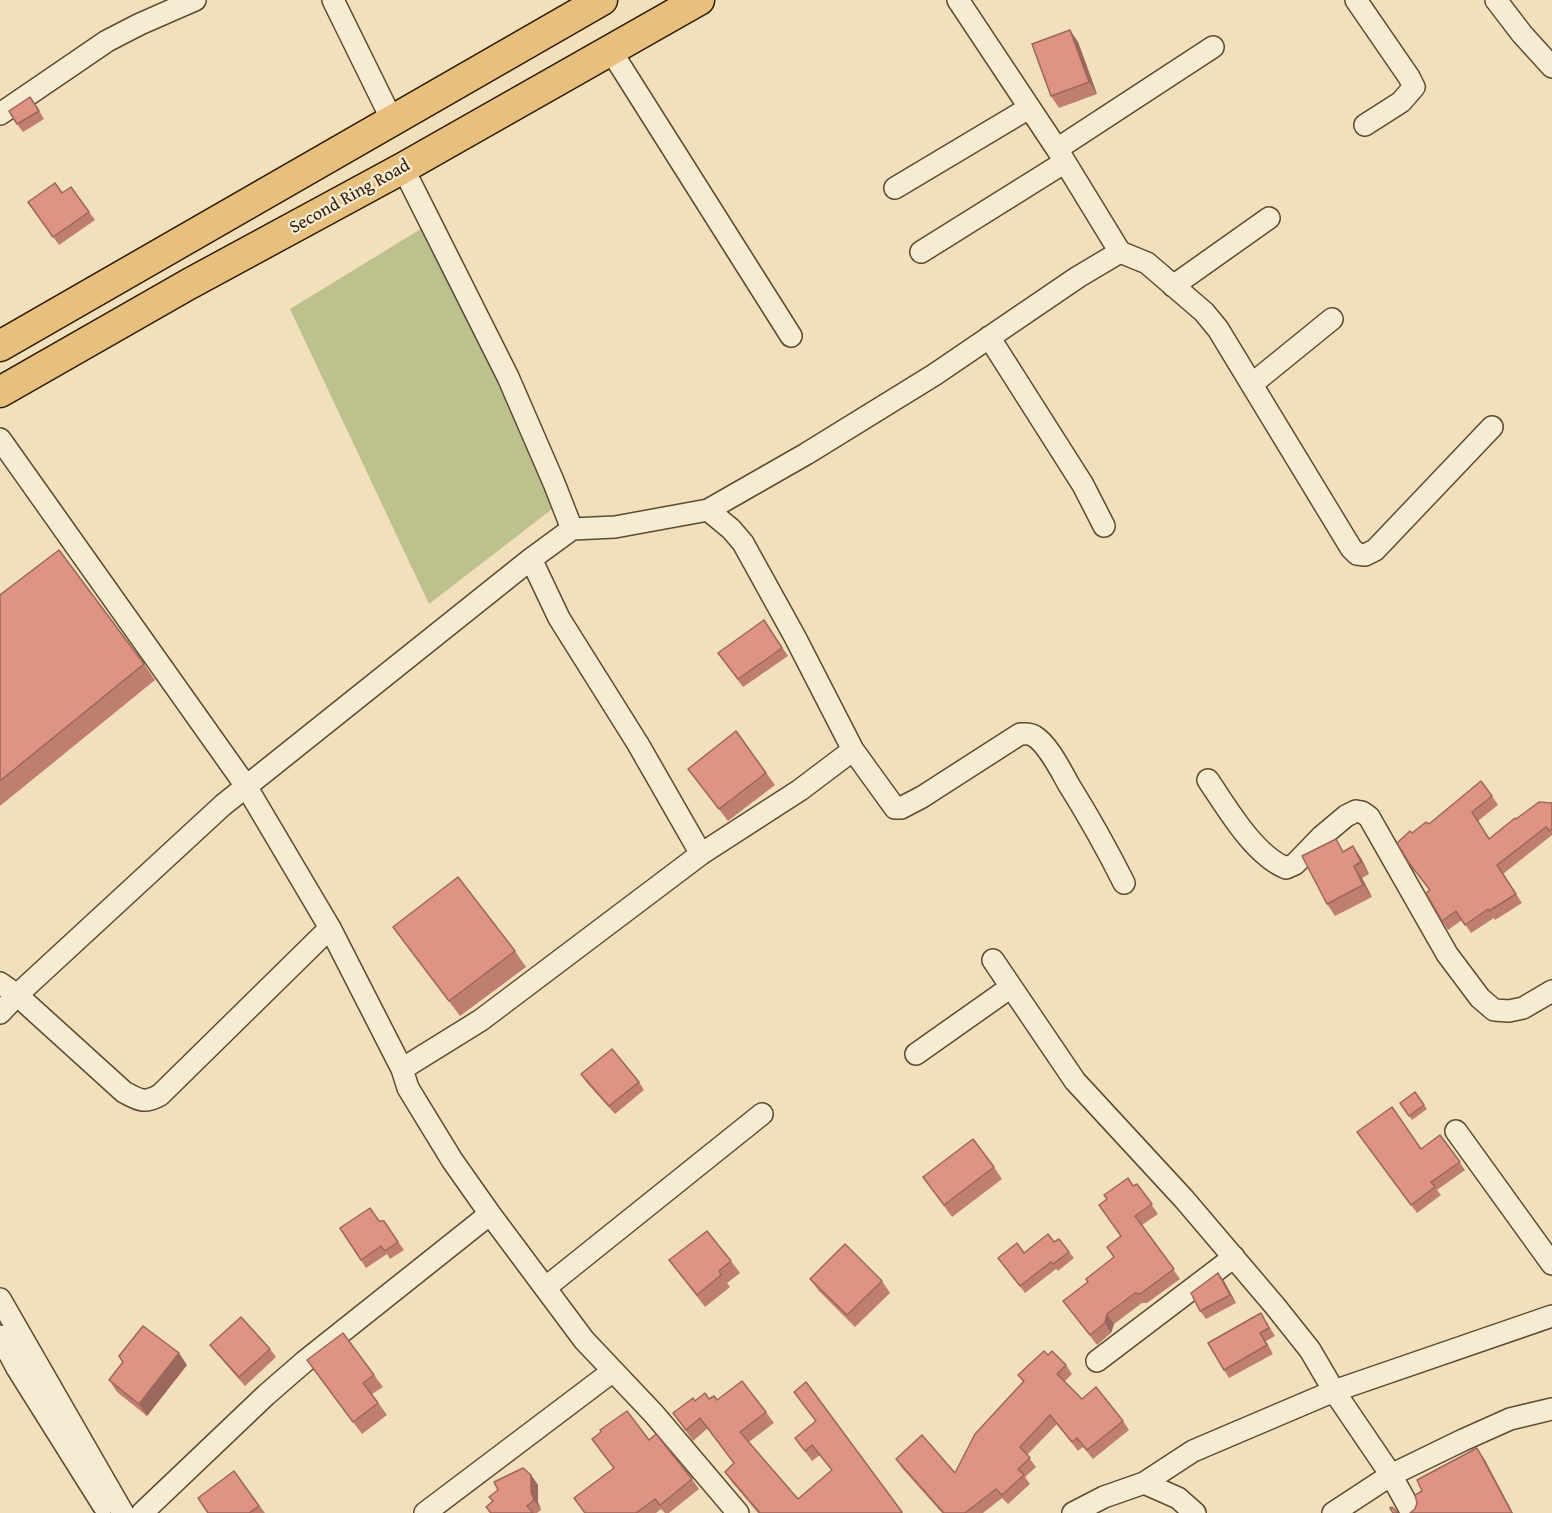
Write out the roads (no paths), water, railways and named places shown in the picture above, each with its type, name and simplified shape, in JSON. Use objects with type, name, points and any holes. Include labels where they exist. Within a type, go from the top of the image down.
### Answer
[{"type":"highway","points":[[0,346],[602,0]]},
{"type":"highway","name":"Second Ring Road","points":[[0,392],[699,0]]},
{"type":"street","points":[[0,114],[107,42],[140,24],[195,0]]},
{"type":"street","points":[[333,0],[392,120]]},
{"type":"street","points":[[958,0],[1061,155],[1120,252],[1147,263],[1204,312],[1218,329],[1351,548],[1357,554],[1365,555],[1375,550],[1492,427]]},
{"type":"street","points":[[1356,0],[1414,87],[1401,102],[1365,125]]},
{"type":"street","points":[[1496,0],[1522,34],[1552,67]]},
{"type":"street","points":[[921,252],[1213,47]]},
{"type":"street","points":[[611,51],[791,336]]},
{"type":"street","points":[[894,188],[1029,108]]},
{"type":"street","points":[[403,168],[508,378],[572,529]]},
{"type":"street","points":[[1173,286],[1269,218]]},
{"type":"street","points":[[0,1013],[9,989],[223,805],[531,559],[572,529],[615,527],[708,510],[816,448],[934,375],[1077,277],[1120,252]]},
{"type":"street","points":[[1252,384],[1332,319]]},
{"type":"street","points":[[989,337],[1083,485],[1104,526]]},
{"type":"street","points":[[0,439],[246,786],[330,928],[402,1069],[408,1088],[452,1160],[584,1340],[654,1414],[738,1513]]},
{"type":"street","points":[[708,510],[731,529],[743,543],[795,637],[853,750],[895,808],[901,808],[930,793],[1020,734],[1027,733],[1034,736],[1057,763],[1124,883]]},
{"type":"street","points":[[531,559],[559,618],[638,744],[701,854]]},
{"type":"street","points":[[402,1069],[480,1020],[701,854],[800,790],[853,750]]},
{"type":"street","points":[[1208,780],[1255,845],[1275,864],[1286,868],[1295,864],[1321,837],[1346,816],[1356,811],[1369,816],[1447,954],[1480,998],[1494,1010],[1509,1011],[1523,1008],[1552,992]]},
{"type":"street","points":[[9,989],[124,1092],[137,1099],[149,1101],[160,1095],[330,928]]},
{"type":"street","points":[[993,960],[1075,1081],[1184,1199],[1310,1350],[1334,1391],[1391,1475],[1412,1513]]},
{"type":"street","points":[[916,1054],[1011,987]]},
{"type":"street","points":[[545,1288],[762,1114]]},
{"type":"street","points":[[1456,1131],[1552,1264]]},
{"type":"street","points":[[142,1513],[304,1362],[490,1214]]},
{"type":"street","points":[[1097,1361],[1234,1257]]},
{"type":"street","points":[[0,1299],[123,1513]]},
{"type":"street","points":[[1073,1513],[1104,1497],[1144,1483],[1193,1451],[1334,1391],[1552,1316]]},
{"type":"street","points":[[0,1336],[17,1368],[108,1513]]},
{"type":"street","points":[[425,1513],[613,1371]]},
{"type":"street","points":[[1333,1513],[1391,1475],[1463,1440],[1510,1419],[1552,1409]]},
{"type":"street","points":[[1144,1483],[1178,1498],[1195,1513]]}]
